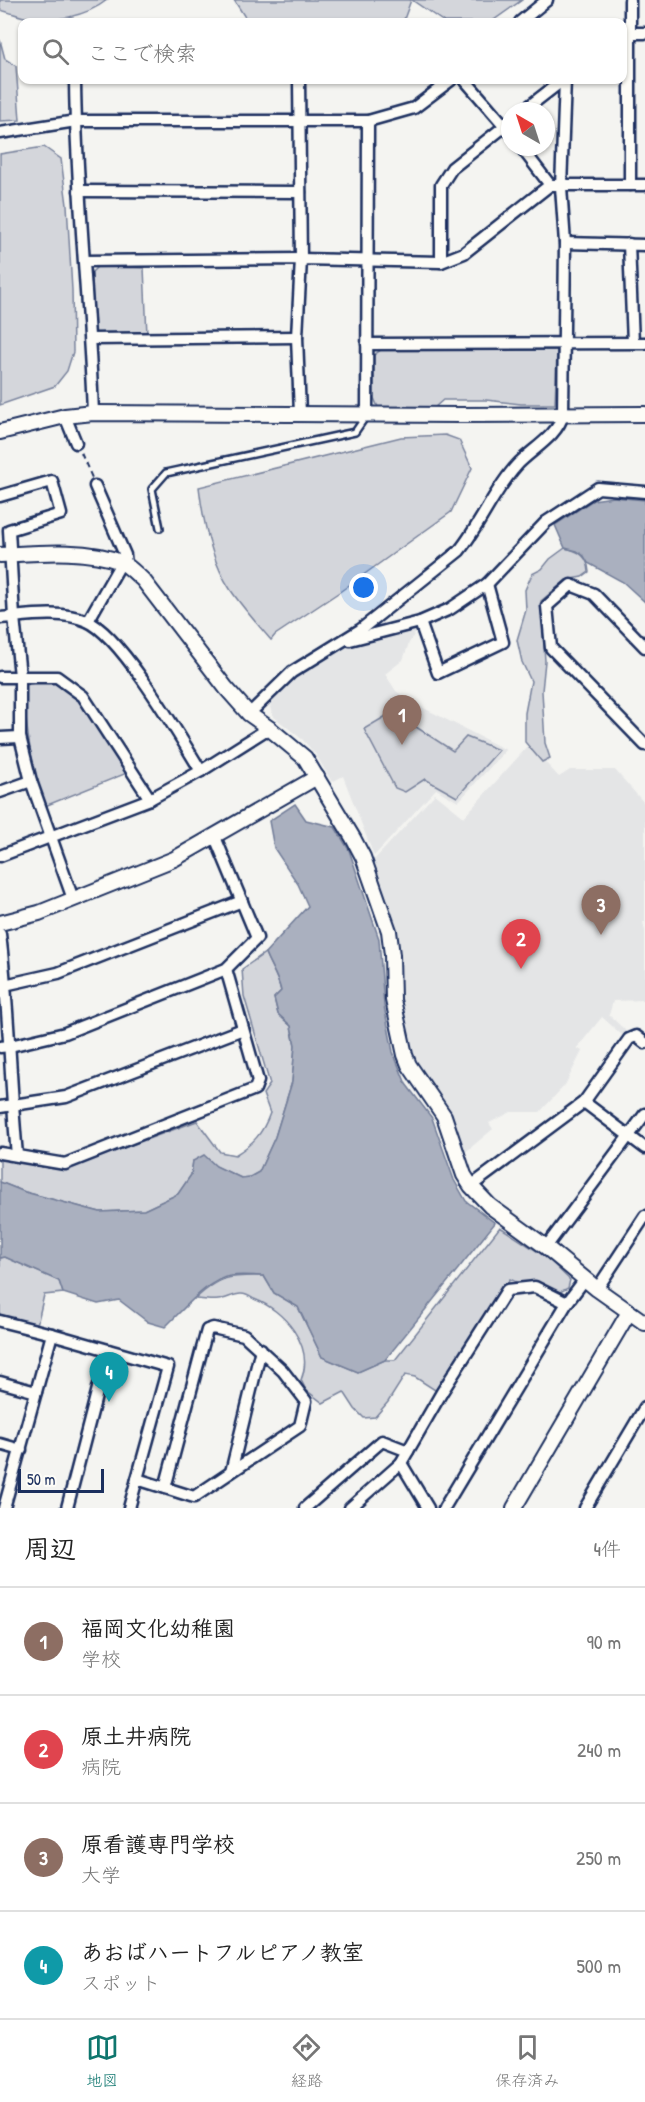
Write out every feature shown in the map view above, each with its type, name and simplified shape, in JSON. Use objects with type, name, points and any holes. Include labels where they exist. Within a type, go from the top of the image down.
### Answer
[{"type":"street","points":[[525,18],[547,0]]},
{"type":"street","points":[[627,25],[630,0]]},
{"type":"street","points":[[627,33],[645,33]]},
{"type":"street","points":[[627,71],[630,185]]},
{"type":"street","points":[[75,84],[79,191],[93,413]]},
{"type":"street","points":[[299,84],[301,259],[297,337],[300,414]]},
{"type":"street","points":[[0,133],[76,121],[368,121],[414,108],[446,84]]},
{"type":"street","points":[[469,84],[501,119]]},
{"type":"street","points":[[535,102],[559,84]]},
{"type":"street","points":[[249,714],[292,672],[360,630],[459,551],[471,537],[516,466],[560,425],[563,414],[565,344],[565,243],[556,186],[564,84]]},
{"type":"street","points":[[367,415],[368,121]]},
{"type":"street","points":[[441,262],[441,185],[452,168],[501,132]]},
{"type":"street","points":[[529,156],[556,186]]},
{"type":"street","points":[[85,261],[301,259],[441,262],[464,253],[556,186],[645,185]]},
{"type":"street","points":[[79,191],[300,192]]},
{"type":"street","points":[[565,243],[645,245]]},
{"type":"street","points":[[629,244],[633,343]]},
{"type":"street","points":[[90,339],[297,337]]},
{"type":"street","points":[[367,344],[645,343]]},
{"type":"street","points":[[0,432],[64,416],[93,413],[645,414]]},
{"type":"street","points":[[64,416],[76,443]]},
{"type":"street","points":[[0,496],[52,481],[61,514],[9,530],[5,555],[20,676],[20,736],[31,781],[73,899]]},
{"type":"street","points":[[88,621],[124,564],[125,555],[95,486]]},
{"type":"street","points":[[343,642],[420,622],[450,609],[487,584],[546,522],[597,488],[645,492]]},
{"type":"street","points":[[5,555],[62,553],[98,556],[124,564],[143,580],[226,688],[249,714],[305,758],[363,857],[389,931],[393,1000],[409,1065],[444,1116],[464,1175],[490,1206],[546,1246],[597,1289],[645,1323]]},
{"type":"street","points":[[420,622],[438,673],[503,642],[487,584]]},
{"type":"street","points":[[645,647],[594,594],[572,585],[547,606],[551,648],[645,745]]},
{"type":"street","points":[[0,618],[68,615],[88,621],[98,627],[120,651],[155,698],[201,771]]},
{"type":"street","points":[[0,677],[57,677],[83,696],[150,799]]},
{"type":"street","points":[[0,856],[150,799],[201,771],[269,728]]},
{"type":"street","points":[[0,738],[20,736]]},
{"type":"street","points":[[0,923],[39,912],[174,859],[317,777]]},
{"type":"street","points":[[0,792],[31,781]]},
{"type":"street","points":[[5,1046],[65,1033],[226,969],[258,938],[215,837]]},
{"type":"street","points":[[3,986],[58,973],[242,901]]},
{"type":"street","points":[[0,934],[5,1046],[17,1155]]},
{"type":"street","points":[[0,1153],[65,1164],[255,1089],[258,1081],[226,969]]},
{"type":"street","points":[[0,1107],[66,1097],[243,1029]]},
{"type":"street","points":[[471,1186],[584,1102],[629,1038],[636,1036],[645,1043]]},
{"type":"street","points":[[584,1102],[645,1148]]},
{"type":"street","points":[[546,1246],[645,1114]]},
{"type":"street","points":[[597,1289],[645,1216]]},
{"type":"street","points":[[444,1508],[567,1303],[585,1279]]},
{"type":"street","points":[[350,1508],[401,1463],[442,1392],[507,1290],[535,1287],[567,1303]]},
{"type":"street","points":[[514,1508],[629,1312]]},
{"type":"street","points":[[0,1321],[168,1367],[129,1508]]},
{"type":"street","points":[[137,1479],[165,1488],[193,1502],[231,1472],[300,1426],[306,1401],[283,1371],[244,1335],[213,1328],[207,1330],[165,1488]]},
{"type":"street","points":[[0,1507],[5,1508],[52,1334]]},
{"type":"street","points":[[231,1472],[261,1349]]},
{"type":"street","points":[[67,1508],[108,1350]]},
{"type":"street","points":[[0,1382],[36,1392]]},
{"type":"street","points":[[585,1508],[645,1407]]},
{"type":"street","points":[[305,1508],[382,1440],[408,1451]]},
{"type":"street","points":[[0,1444],[21,1449]]},
{"type":"street","points":[[401,1463],[428,1508]]},
{"type":"lane","points":[[160,528],[152,489],[166,473],[355,432],[367,415]]},
{"type":"path","points":[[76,443],[95,486]]},
{"type":"shaded area","points":[[0,0],[107,0],[90,10],[64,18],[28,18],[0,10]]},
{"type":"shaded area","points":[[234,0],[411,0],[404,18],[245,18]]},
{"type":"shaded area","points":[[412,0],[522,0],[497,18],[438,18]]},
{"type":"shaded area","points":[[0,40],[5,59],[16,66],[20,120],[0,121]]},
{"type":"shaded area","points":[[44,147],[61,159],[67,205],[73,352],[67,371],[55,386],[0,405],[0,154]]},
{"type":"shaded area","points":[[97,267],[144,268],[147,335],[97,335],[93,331],[92,272]]},
{"type":"shaded area","points":[[381,350],[557,350],[555,404],[443,400],[435,407],[378,407],[374,398],[374,355]]},
{"type":"shaded area","points":[[445,435],[459,440],[472,468],[451,512],[271,640],[223,578],[209,540],[199,487],[401,437]]},
{"type":"shaded area","points":[[565,548],[585,558],[589,572],[582,577],[566,580],[541,601],[545,661],[542,691],[545,743],[550,758],[542,762],[525,742],[525,713],[531,681],[522,662],[517,640],[526,610],[525,590],[532,574],[542,569],[550,559]]},
{"type":"shaded area","points":[[410,626],[418,628],[403,660],[385,674],[396,691],[410,701],[506,750],[458,802],[436,789],[374,856],[343,776],[332,782],[316,755],[303,740],[273,716],[270,707],[273,697],[294,677],[334,651]]},
{"type":"shaded area","points":[[47,680],[63,685],[83,703],[127,773],[45,806],[30,748],[24,688],[26,685]]},
{"type":"shaded area","points":[[393,712],[453,751],[466,737],[499,750],[457,797],[425,779],[405,792],[395,788],[364,729]]},
{"type":"shaded area","points":[[529,745],[559,777],[570,770],[615,770],[645,804],[645,922],[643,922],[645,1000],[613,1001],[609,1015],[626,1031],[622,1035],[602,1017],[577,1048],[582,1051],[565,1085],[540,1112],[511,1112],[489,1123],[493,1129],[463,1154],[448,1108],[411,1057],[396,992],[397,947],[374,860],[435,794],[464,817]]},
{"type":"shaded area","points":[[265,953],[281,991],[274,998],[278,1014],[291,1026],[295,1045],[292,1082],[275,1137],[259,1172],[250,1177],[241,1178],[215,1166],[193,1161],[191,1175],[178,1194],[144,1210],[100,1212],[25,1192],[0,1182],[0,1159],[69,1168],[197,1121],[220,1152],[235,1155],[247,1147],[261,1132],[270,1113],[263,1094],[270,1084],[244,996],[242,969]]},
{"type":"shaded area","points":[[500,1227],[546,1257],[570,1280],[568,1288],[558,1293],[541,1283],[520,1284],[510,1279],[438,1392],[415,1377],[405,1375],[388,1402],[375,1417],[364,1418],[344,1392],[323,1403],[306,1390],[301,1380],[304,1355],[300,1342],[286,1320],[265,1304],[241,1294],[218,1300],[195,1299],[212,1285],[227,1278],[264,1276],[274,1293],[298,1307],[322,1357],[358,1372],[385,1360],[395,1360]]},
{"type":"shaded area","points":[[5,1257],[59,1281],[63,1293],[44,1295],[37,1325],[0,1317],[0,1258]]},
{"type":"water","points":[[613,497],[645,500],[645,602],[623,582],[588,563],[577,551],[565,548],[555,525],[593,500]]},
{"type":"water","points":[[295,804],[306,820],[335,827],[349,850],[379,939],[384,1006],[393,1052],[406,1084],[432,1118],[454,1180],[466,1201],[495,1223],[385,1360],[358,1372],[322,1357],[298,1307],[274,1293],[264,1276],[235,1275],[223,1278],[205,1289],[165,1327],[148,1322],[119,1300],[98,1304],[63,1293],[59,1281],[5,1257],[0,1258],[0,1182],[25,1192],[100,1212],[144,1210],[178,1194],[191,1175],[193,1161],[204,1155],[216,1166],[241,1178],[250,1177],[259,1172],[275,1137],[292,1082],[295,1045],[291,1026],[278,1014],[274,998],[281,991],[265,953],[308,906],[298,884],[274,848],[269,821]]},
{"type":"place","name":"福岡文化幼稚園","points":[[402,745]]},
{"type":"place","name":"原看護専門学校","points":[[601,935]]},
{"type":"place","name":"原土井病院","points":[[521,969]]},
{"type":"place","name":"あおばハートフルピアノ教室","points":[[109,1402]]}]
